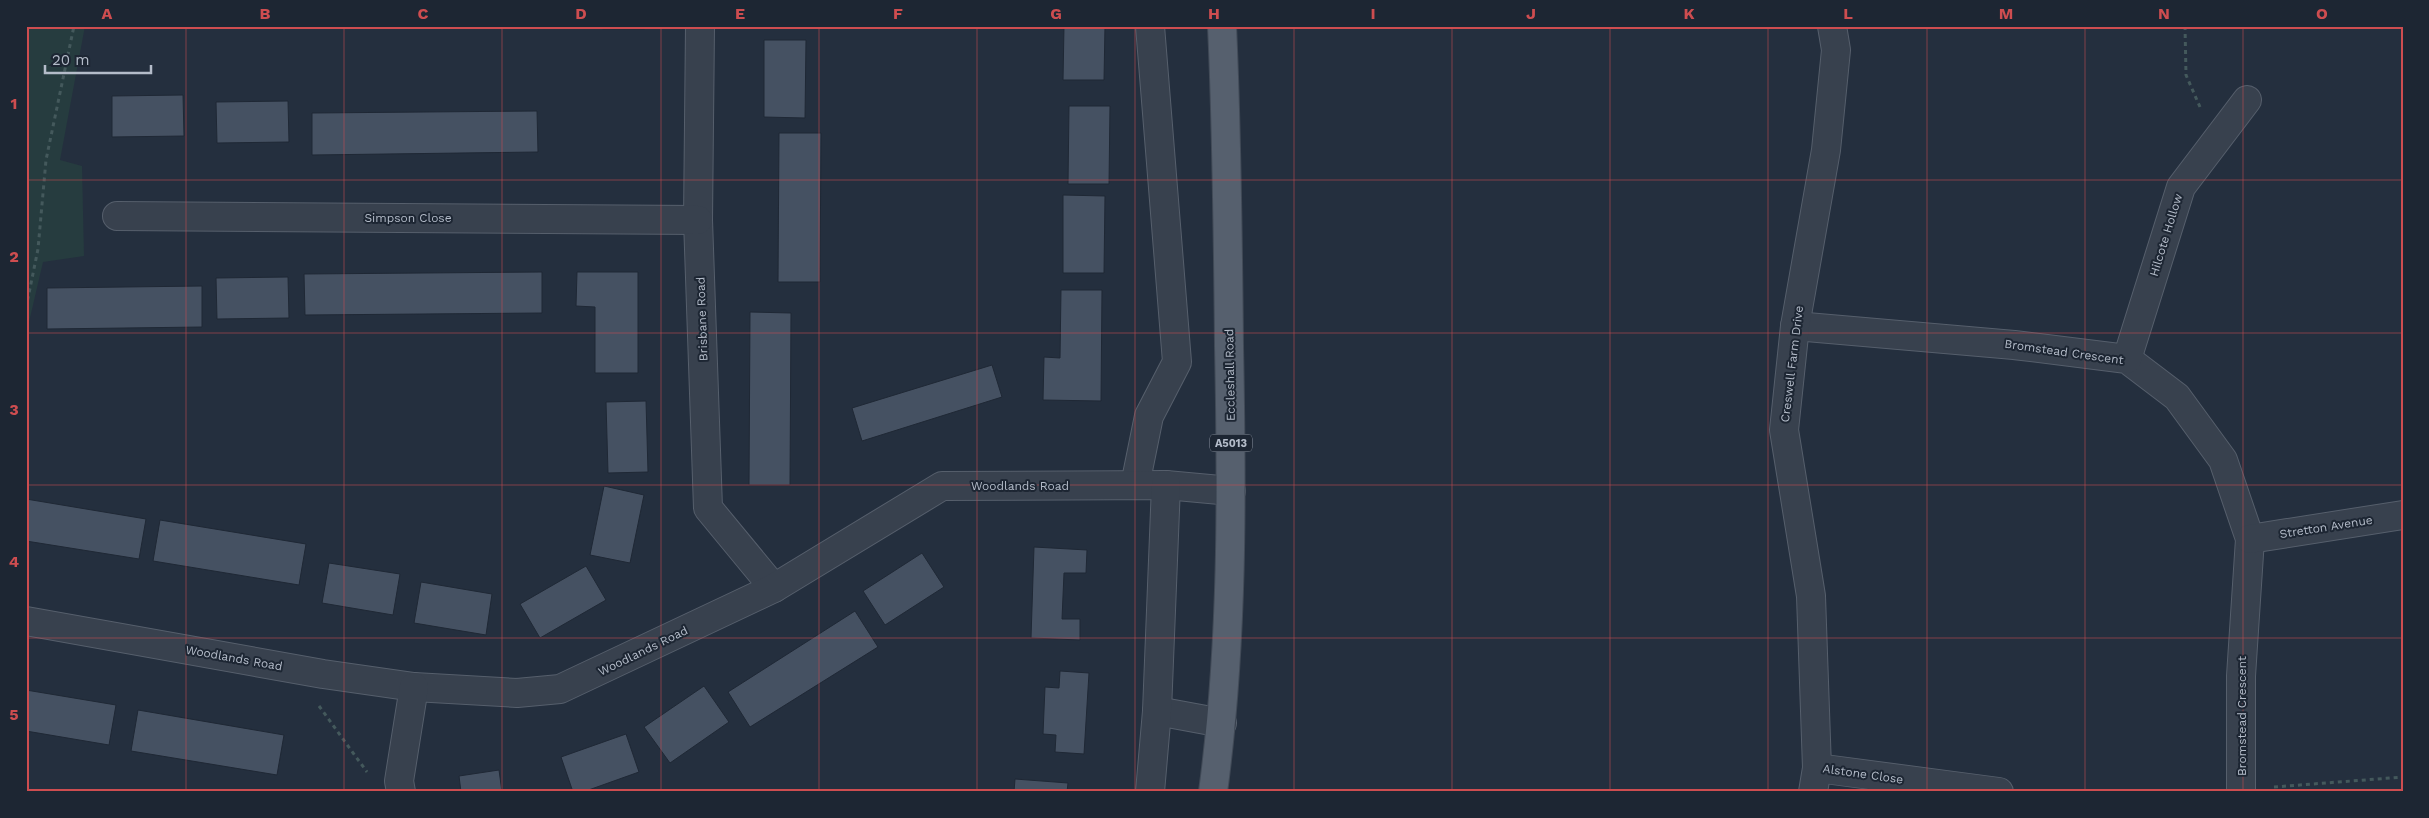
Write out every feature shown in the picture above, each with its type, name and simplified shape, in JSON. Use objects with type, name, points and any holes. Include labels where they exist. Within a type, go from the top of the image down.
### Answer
[{"type":"main road","name":"Eccleshall Road","points":[[1213,792],[1222,723],[1232,491],[1226,93],[1222,26]]},
{"type":"street","name":"Brisbane Road","points":[[700,26],[698,220],[708,508],[774,588]]},
{"type":"street","points":[[1135,485],[1149,416],[1177,362],[1150,26]]},
{"type":"street","name":"Creswell Farm Drive","points":[[1815,780],[1811,596],[1784,430],[1795,326],[1826,150],[1836,50],[1832,26]]},
{"type":"street","name":"Hilcote Hollow","points":[[2127,359],[2181,187],[2247,100]]},
{"type":"street","name":"Simpson Close","points":[[118,216],[698,220]]},
{"type":"street","name":"Bromstead Crescent","points":[[1795,326],[2014,345],[2127,359],[2177,397],[2223,460],[2250,540],[2241,676],[2241,791]]},
{"type":"street","points":[[1150,792],[1157,711],[1166,485]]},
{"type":"street","name":"Woodlands Road","points":[[26,621],[323,674],[414,686],[517,694],[560,690],[774,588],[942,486],[1166,485],[1232,491]]},
{"type":"street","name":"Stretton Avenue","points":[[2250,540],[2403,515]]},
{"type":"street","points":[[400,786],[414,686]]},
{"type":"street","points":[[1157,711],[1222,723]]},
{"type":"street","name":"Alstone Close","points":[[1815,780],[1999,792]]},
{"type":"path","points":[[26,308],[38,250],[46,160],[74,26]]},
{"type":"path","points":[[2185,26],[2186,74],[2216,141]]},
{"type":"path","points":[[323,674],[319,706],[371,778],[400,786]]},
{"type":"path","points":[[2241,791],[2403,777]]},
{"type":"green space","points":[[26,26],[85,26],[60,160],[82,166],[84,256],[43,262],[26,335]]},
{"type":"building","points":[[603,26],[644,26],[644,29],[603,29]]},
{"type":"building","points":[[1064,26],[1105,26],[1104,80],[1063,80]]},
{"type":"building","points":[[764,40],[806,40],[805,118],[764,117]]},
{"type":"building","points":[[183,95],[184,136],[112,137],[112,96]]},
{"type":"building","points":[[288,101],[289,142],[217,143],[216,102]]},
{"type":"building","points":[[1069,106],[1110,106],[1109,184],[1068,184]]},
{"type":"building","points":[[537,111],[538,152],[312,155],[312,113]]},
{"type":"building","points":[[779,133],[821,133],[820,282],[778,282]]},
{"type":"building","points":[[1063,195],[1105,196],[1104,273],[1063,273]]},
{"type":"building","points":[[542,272],[542,313],[305,315],[304,274]]},
{"type":"building","points":[[577,272],[638,272],[638,373],[595,373],[595,307],[576,306]]},
{"type":"building","points":[[288,277],[289,318],[217,319],[216,278]]},
{"type":"building","points":[[202,286],[202,327],[47,329],[47,288]]},
{"type":"building","points":[[1061,290],[1102,290],[1101,401],[1043,400],[1044,357],[1060,358]]},
{"type":"building","points":[[750,312],[791,313],[790,485],[749,485]]},
{"type":"building","points":[[992,365],[1002,397],[862,441],[852,408]]},
{"type":"building","points":[[646,401],[648,472],[608,473],[606,402]]},
{"type":"building","points":[[604,486],[644,495],[630,563],[590,555]]},
{"type":"building","points":[[26,499],[146,519],[139,559],[26,541]]},
{"type":"building","points":[[160,520],[306,544],[299,585],[153,561]]},
{"type":"building","points":[[1034,547],[1087,550],[1086,573],[1064,573],[1062,619],[1080,619],[1080,640],[1031,638]]},
{"type":"building","points":[[922,553],[944,587],[885,625],[863,591]]},
{"type":"building","points":[[329,563],[400,574],[393,615],[322,603]]},
{"type":"building","points":[[586,566],[606,600],[540,638],[520,604]]},
{"type":"building","points":[[421,582],[492,594],[486,635],[414,623]]},
{"type":"building","points":[[855,611],[878,647],[750,727],[728,692]]},
{"type":"building","points":[[1060,671],[1089,673],[1084,754],[1055,752],[1056,735],[1043,734],[1045,687],[1059,688]]},
{"type":"building","points":[[704,686],[729,722],[670,763],[644,727]]},
{"type":"building","points":[[26,690],[116,705],[109,745],[26,731]]},
{"type":"building","points":[[138,710],[284,735],[277,775],[131,751]]},
{"type":"building","points":[[626,734],[639,772],[583,792],[573,792],[561,757]]},
{"type":"building","points":[[499,770],[502,792],[461,792],[459,776]]},
{"type":"building","points":[[1015,779],[1068,783],[1067,792],[1014,792]]}]
